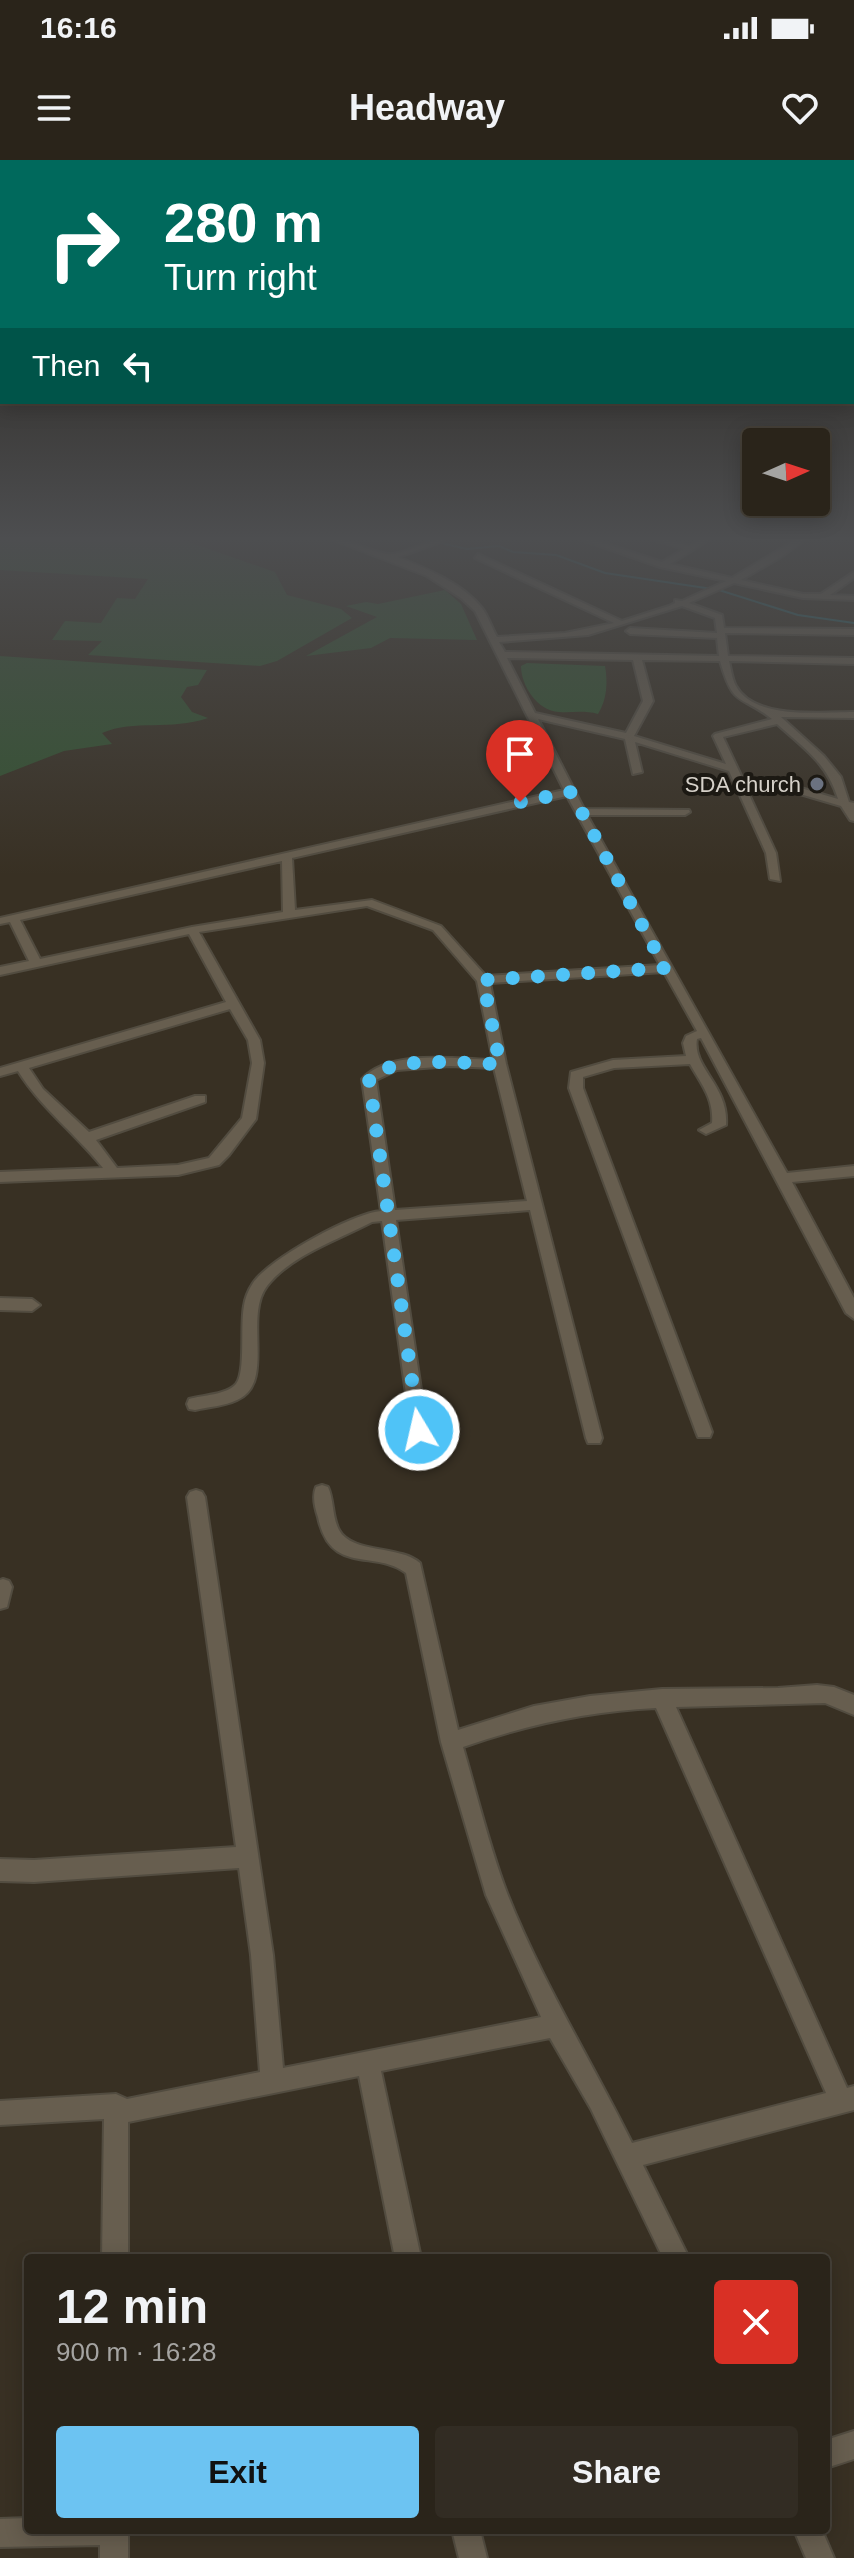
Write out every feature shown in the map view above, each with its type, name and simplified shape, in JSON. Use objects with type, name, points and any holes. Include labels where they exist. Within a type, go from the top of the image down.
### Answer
[{"type":"street","points":[[500,651],[580,812],[665,968],[737,1091],[854,1313]]},
{"type":"street","points":[[723,651],[732,687],[741,698],[774,718],[821,758],[836,777],[854,818]]},
{"type":"street","points":[[502,655],[854,661]]},
{"type":"street","points":[[637,659],[648,701],[629,737],[637,772]]},
{"type":"street","points":[[533,715],[629,737],[732,769]]},
{"type":"street","points":[[776,879],[771,853],[718,736],[774,718],[854,715]]},
{"type":"street","points":[[741,787],[784,786],[849,805]]},
{"type":"street","points":[[0,921],[571,792]]},
{"type":"street","points":[[580,812],[685,812]]},
{"type":"street","points":[[287,856],[289,912]]},
{"type":"street","points":[[0,971],[35,961],[289,912],[374,902],[437,928],[483,980],[500,1064],[594,1438]]},
{"type":"street","points":[[13,917],[35,961]]},
{"type":"street","points":[[0,1177],[178,1170],[214,1162],[249,1119],[258,1063],[254,1040],[192,930]]},
{"type":"street","points":[[483,980],[665,968]]},
{"type":"street","points":[[0,1072],[233,1004]]},
{"type":"street","points":[[703,1034],[689,1038],[694,1060],[716,1095],[719,1125],[706,1130]]},
{"type":"street","points":[[694,1060],[593,1069],[576,1075],[576,1088],[704,1432]]},
{"type":"street","points":[[419,1430],[369,1079],[377,1071],[396,1064],[500,1064]]},
{"type":"street","points":[[22,1067],[38,1092],[87,1138],[113,1172]]},
{"type":"street","points":[[716,1095],[737,1091]]},
{"type":"street","points":[[87,1138],[200,1099]]},
{"type":"street","points":[[781,1178],[854,1171]]},
{"type":"street","points":[[195,1404],[234,1395],[243,1387],[250,1373],[248,1331],[252,1302],[270,1272],[356,1223],[386,1213],[535,1205]]},
{"type":"street","points":[[0,1304],[32,1305]]},
{"type":"street","points":[[322,1492],[330,1531],[338,1543],[372,1558],[404,1560],[414,1569],[451,1742],[497,1895],[556,2025],[674,2254]]},
{"type":"street","points":[[196,1497],[262,1955],[273,2082]]},
{"type":"street","points":[[451,1742],[563,1709],[662,1698],[724,1695],[782,1697],[826,1692],[854,1706]]},
{"type":"street","points":[[626,2157],[848,2100],[662,1698]]},
{"type":"street","points":[[0,1870],[49,1871],[247,1857]]},
{"type":"street","points":[[0,2113],[116,2106],[125,2111],[556,2025]]},
{"type":"street","points":[[368,2063],[407,2254]]},
{"type":"street","points":[[115,2254],[116,2106]]},
{"type":"street","points":[[830,2453],[854,2445]]},
{"type":"street","points":[[0,2533],[24,2532]]},
{"type":"street","points":[[114,2534],[114,2558]]},
{"type":"street","points":[[467,2534],[473,2558]]},
{"type":"street","points":[[810,2534],[820,2558]]},
{"type":"green space","points":[[92,651],[295,651],[260,666],[88,655]]},
{"type":"green space","points":[[315,651],[347,651],[306,656]]},
{"type":"green space","points":[[0,656],[207,670],[198,685],[187,687],[181,697],[192,712],[208,718],[180,724],[114,729],[102,733],[112,744],[64,751],[0,776]]},
{"type":"green space","points":[[527,663],[605,666],[606,691],[598,714],[551,711],[537,702],[524,681],[521,666]]},
{"type":"place","name":"SDA church","points":[[817,784]]},
{"type":"route","points":[[419,1430],[369,1079],[377,1071],[396,1064],[500,1064],[483,980],[665,968],[571,792],[520,802]]}]
